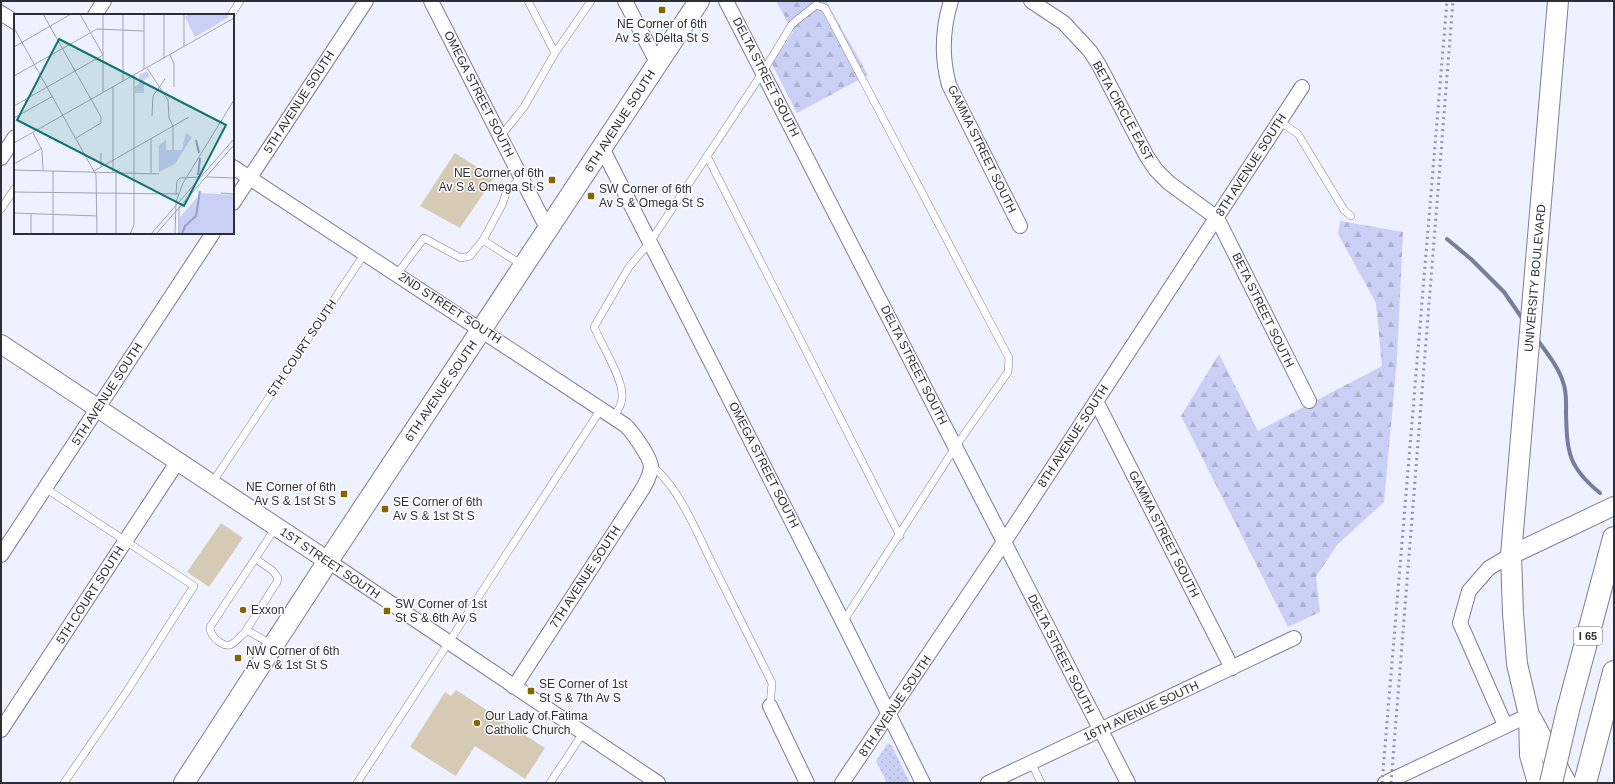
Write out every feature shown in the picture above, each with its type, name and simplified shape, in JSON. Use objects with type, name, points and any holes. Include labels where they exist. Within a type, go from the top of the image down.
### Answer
[{"type":"highway","name":"I 65","points":[[1550,783],[1614,538]]},
{"type":"highway","points":[[1585,783],[1614,672]]},
{"type":"main road","name":"6TH AVENUE SOUTH","points":[[184,783],[328,561],[699,1]]},
{"type":"main road","name":"UNIVERSITY BOULEVARD","points":[[1529,715],[1518,664],[1513,613],[1511,555],[1558,1]]},
{"type":"main road","points":[[1529,715],[1530,755],[1538,783]]},
{"type":"main road","points":[[1529,715],[1566,783]]},
{"type":"street","points":[[96,14],[104,1]]},
{"type":"street","name":"5TH AVENUE SOUTH","points":[[234,202],[366,1]]},
{"type":"street","name":"OMEGA STREET SOUTH","points":[[431,1],[548,230]]},
{"type":"street","points":[[625,1],[658,64]]},
{"type":"street","name":"DELTA STREET SOUTH","points":[[726,1],[956,446],[1100,730]]},
{"type":"street","name":"GAMMA STREET SOUTH","points":[[951,1],[947,14],[942,50],[949,85],[1020,226]]},
{"type":"street","name":"BETA CIRCLE EAST","points":[[1032,1],[1064,23],[1090,51],[1099,65],[1146,155],[1156,170],[1169,183],[1217,218]]},
{"type":"street","points":[[1,13],[14,21]]},
{"type":"street","name":"8TH AVENUE SOUTH","points":[[842,783],[890,714],[1004,542],[1302,87]]},
{"type":"street","points":[[1,158],[14,138]]},
{"type":"street","name":"OMEGA STREET SOUTH","points":[[602,148],[890,714],[923,783]]},
{"type":"street","name":"2ND STREET SOUTH","points":[[234,168],[614,417],[632,430],[651,465]]},
{"type":"street","name":"BETA STREET SOUTH","points":[[1217,218],[1309,402]]},
{"type":"street","name":"5TH AVENUE SOUTH","points":[[1,555],[212,234]]},
{"type":"street","name":"1ST STREET SOUTH","points":[[2,348],[98,408],[277,526],[658,783]]},
{"type":"street","name":"GAMMA STREET SOUTH","points":[[1096,401],[1232,668]]},
{"type":"street","name":"5TH COURT SOUTH","points":[[1,730],[178,461]]},
{"type":"street","name":"7TH AVENUE SOUTH","points":[[514,687],[640,493],[649,478],[651,465]]},
{"type":"street","points":[[1505,725],[1460,623],[1469,591],[1489,568],[1511,555],[1614,506]]},
{"type":"street","name":"16TH AVENUE SOUTH","points":[[988,783],[1294,638]]},
{"type":"street","points":[[770,706],[807,783]]},
{"type":"street","points":[[1385,783],[1505,725],[1529,715]]},
{"type":"street","points":[[1100,730],[1128,783]]},
{"type":"lane","points":[[232,14],[240,1]]},
{"type":"lane","points":[[528,1],[555,53]]},
{"type":"lane","points":[[500,137],[524,108],[555,53],[591,1]]},
{"type":"lane","points":[[614,417],[621,404],[622,394],[620,383],[594,327],[629,267],[650,242],[763,72],[792,24],[816,5],[825,8],[1009,358],[1008,372],[956,446],[900,536],[843,622]]},
{"type":"lane","points":[[1279,121],[1298,134],[1344,210],[1351,216]]},
{"type":"lane","points":[[707,156],[900,536]]},
{"type":"lane","points":[[397,274],[424,238],[461,258],[470,256],[483,240],[502,205],[506,193],[521,177]]},
{"type":"lane","points":[[1,209],[14,190]]},
{"type":"lane","points":[[483,240],[524,266]]},
{"type":"lane","name":"5TH COURT SOUTH","points":[[212,483],[365,253]]},
{"type":"lane","points":[[357,783],[601,409]]},
{"type":"lane","points":[[651,465],[662,473],[671,485],[697,532],[772,683],[770,706]]},
{"type":"lane","points":[[45,488],[194,586],[127,691],[64,783]]},
{"type":"lane","points":[[256,559],[273,571],[278,578],[278,582],[245,632],[233,644],[224,645],[214,637],[210,627],[277,526]]},
{"type":"lane","points":[[245,632],[250,632],[273,645]]},
{"type":"lane","points":[[550,783],[583,733]]},
{"type":"lane","points":[[1031,762],[1041,783]]},
{"type":"green space","points":[[776,1],[826,1],[868,75],[797,113],[772,64],[793,32]]},
{"type":"green space","points":[[1340,221],[1403,232],[1397,359],[1384,502],[1337,545],[1316,577],[1320,612],[1288,627],[1181,416],[1219,354],[1258,431],[1382,366],[1376,303],[1338,234]]},
{"type":"green space","points":[[888,743],[892,746],[910,783],[887,783],[876,761]]},
{"type":"building","points":[[455,153],[494,178],[460,228],[420,206]]},
{"type":"building","points":[[221,523],[243,538],[209,587],[187,572]]},
{"type":"building","points":[[456,690],[545,748],[525,779],[475,746],[456,776],[410,747],[445,692],[451,696]]},
{"type":"waterway","points":[[1447,239],[1471,259],[1504,292],[1524,321]]},
{"type":"waterway","points":[[1536,338],[1555,365],[1564,386],[1566,398],[1567,438],[1571,458],[1581,475],[1600,493]]},
{"type":"railway","points":[[1382,783],[1447,1]]},
{"type":"railway","points":[[1391,783],[1453,1]]},
{"type":"place","name":"NE Corner of 6th Av S & Delta St S","points":[[662,10]]},
{"type":"place","name":"NE Corner of 6th Av S & Omega St S","points":[[552,180]]},
{"type":"place","name":"SW Corner of 6th Av S & Omega St S","points":[[591,196]]},
{"type":"place","name":"NE Corner of 6th Av S & 1st St S","points":[[344,494]]},
{"type":"place","name":"SE Corner of 6th Av S & 1st St S","points":[[385,509]]},
{"type":"place","name":"Exxon","points":[[243,610]]},
{"type":"place","name":"SW Corner of 1st St S & 6th Av S","points":[[387,611]]},
{"type":"place","name":"NW Corner of 6th Av S & 1st St S","points":[[238,658]]},
{"type":"place","name":"SE Corner of 1st St S & 7th Av S","points":[[531,691]]},
{"type":"place","name":"Our Lady of Fatima Catholic Church","points":[[477,723]]}]
